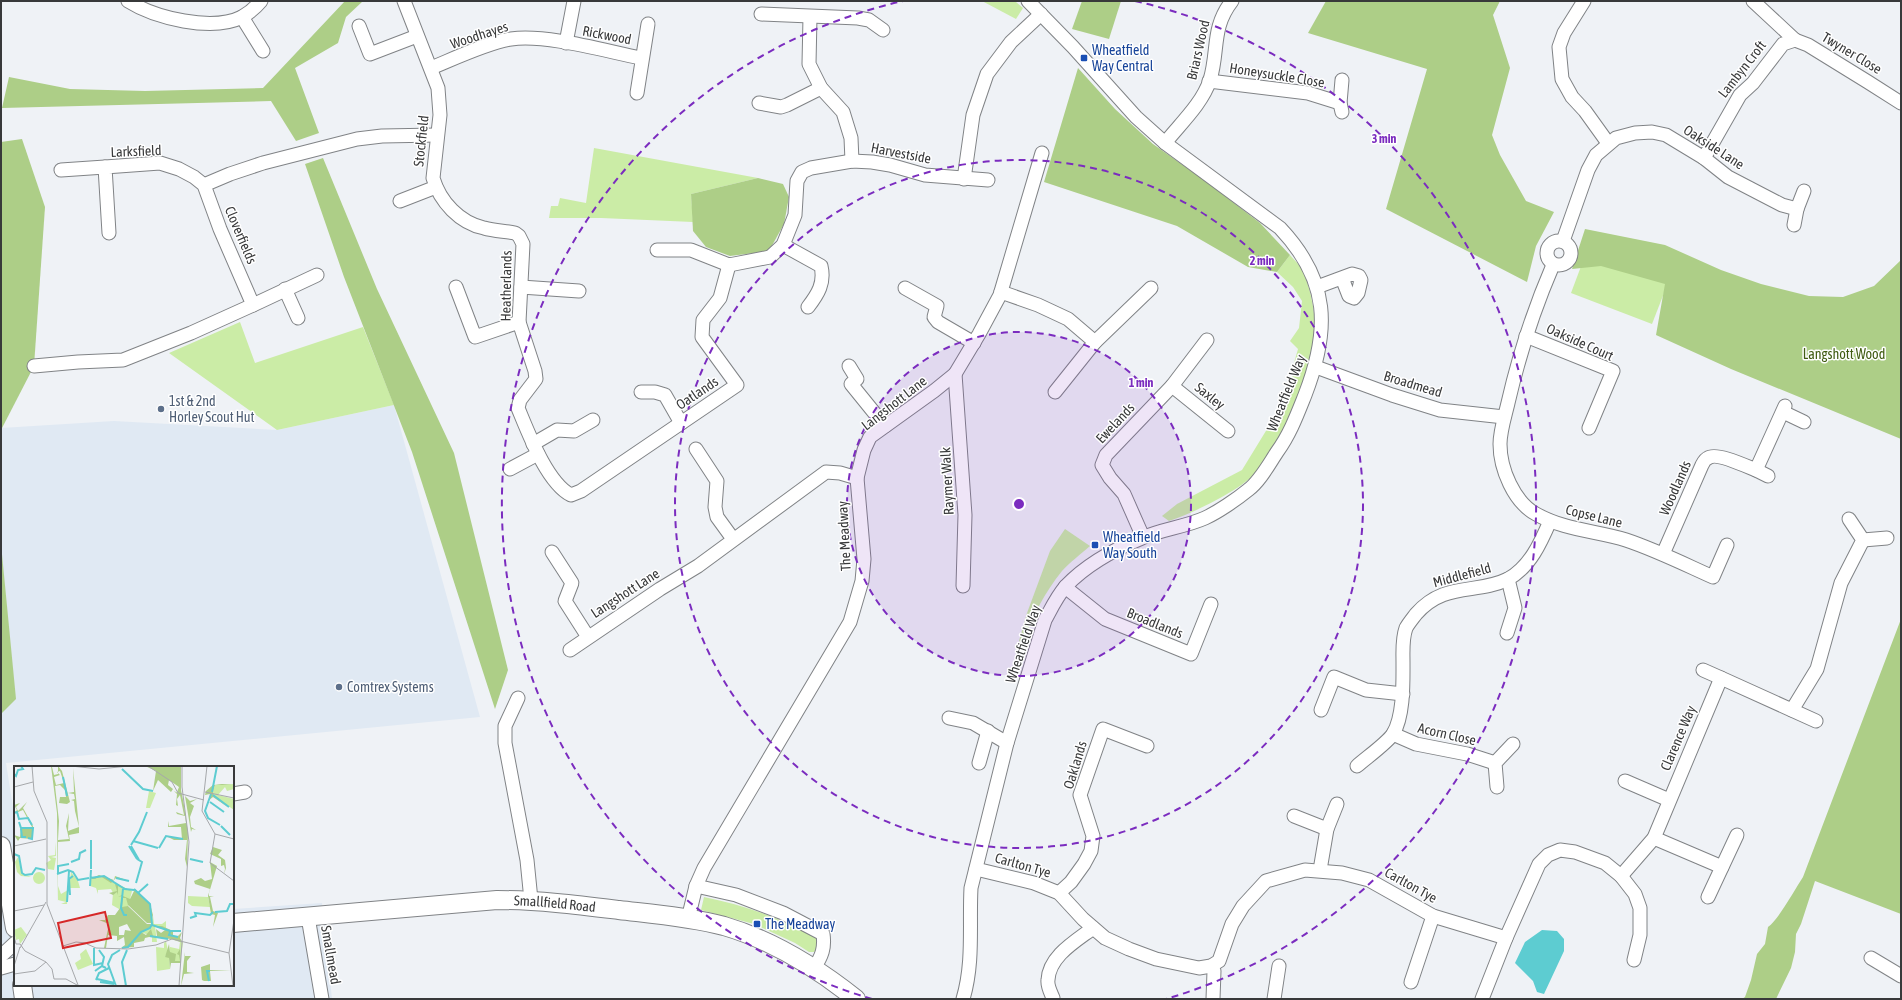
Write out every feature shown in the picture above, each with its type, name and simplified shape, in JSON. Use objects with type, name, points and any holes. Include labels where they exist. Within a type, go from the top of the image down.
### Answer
[{"type":"street","points":[[128,1],[142,9],[202,24],[218,24],[242,17],[257,3]]},
{"type":"street","name":"Stockfield","points":[[404,1],[431,68],[440,101],[440,115],[433,178],[436,187],[447,206],[464,221],[483,228],[510,232],[519,236]]},
{"type":"street","points":[[566,43],[574,1]]},
{"type":"street","name":"Wheatfield Way","points":[[963,999],[971,966],[971,888],[1007,742],[1045,620],[1065,587],[1101,558],[1143,537],[1206,518],[1250,490],[1288,436],[1316,367],[1321,345],[1321,306],[1317,287],[1304,258],[1280,228],[1165,143],[1136,117],[1073,47],[1028,1]]},
{"type":"street","name":"Briars Wood","points":[[1165,143],[1204,94],[1214,62],[1215,42],[1219,24],[1232,1]]},
{"type":"street","points":[[1584,1],[1566,28],[1559,47],[1562,80],[1572,97],[1585,111],[1608,143]]},
{"type":"street","name":"Twyner Close","points":[[1752,1],[1789,42],[1808,45],[1901,104]]},
{"type":"street","points":[[761,14],[858,18],[869,20],[883,30]]},
{"type":"street","points":[[964,179],[973,115],[987,74],[1011,42],[1041,14]]},
{"type":"street","points":[[242,17],[263,50]]},
{"type":"street","points":[[810,17],[809,64],[821,88],[843,112],[851,138],[852,161]]},
{"type":"street","name":"Rickwood","points":[[636,93],[648,24]]},
{"type":"street","points":[[359,26],[370,54],[417,36]]},
{"type":"street","name":"Woodhayes","points":[[431,68],[511,39],[529,39],[566,43]]},
{"type":"street","name":"Lambyn Croft","points":[[1704,158],[1740,95],[1753,83],[1789,42]]},
{"type":"street","name":"Rickwood","points":[[566,43],[641,58]]},
{"type":"street","name":"Honeysuckle Close","points":[[1209,81],[1308,93],[1341,107],[1342,80]]},
{"type":"street","points":[[759,103],[781,107],[821,88]]},
{"type":"street","name":"Oakside Lane","points":[[1563,241],[1588,170],[1596,155],[1608,143],[1616,138],[1636,133],[1652,132],[1666,135],[1704,158],[1728,177],[1782,205],[1797,209]]},
{"type":"street","points":[[204,185],[230,174],[263,163],[357,139],[382,136],[437,135]]},
{"type":"street","name":"Langshott Lane","points":[[570,650],[698,566],[826,472],[856,478],[864,450],[870,437],[955,374],[974,343],[1001,292],[1042,153]]},
{"type":"street","name":"Harvestside","points":[[729,265],[770,257],[783,245],[795,215],[797,181],[802,172],[811,168],[852,161],[890,165],[925,175],[988,180]]},
{"type":"street","name":"Larksfield","points":[[109,233],[105,166],[160,163],[179,169],[194,177],[204,185]]},
{"type":"street","points":[[61,170],[105,166]]},
{"type":"street","name":"Cloverfields","points":[[204,185],[220,229],[253,305]]},
{"type":"street","points":[[400,201],[436,187]]},
{"type":"street","points":[[1794,225],[1797,209],[1804,192]]},
{"type":"street","name":"Heatherlands","points":[[519,236],[523,244],[519,322],[535,371],[536,379],[520,400],[518,408],[536,449],[558,486],[571,495],[581,491]]},
{"type":"street","points":[[1556,241],[1563,241],[1568,245],[1571,251],[1570,258],[1566,263],[1560,266],[1553,264],[1549,261],[1546,255],[1547,249],[1556,241]]},
{"type":"street","points":[[783,245],[821,266],[823,274],[822,286],[817,296],[808,307]]},
{"type":"street","points":[[657,250],[691,250],[729,265]]},
{"type":"street","points":[[1504,417],[1526,336],[1553,264]]},
{"type":"street","name":"Oatlands","points":[[581,491],[737,385],[702,337],[703,320],[720,298],[729,265]]},
{"type":"street","points":[[34,366],[123,360],[191,333],[317,275]]},
{"type":"street","points":[[1317,287],[1342,278]]},
{"type":"street","points":[[456,287],[475,338],[519,322]]},
{"type":"street","points":[[521,287],[579,290]]},
{"type":"street","points":[[905,288],[937,306],[934,317],[938,322],[974,343]]},
{"type":"street","points":[[1055,392],[1095,342],[1151,288]]},
{"type":"street","points":[[285,289],[298,318]]},
{"type":"street","points":[[1001,292],[1038,305],[1068,319],[1095,342]]},
{"type":"street","name":"Oakside Court","points":[[1526,336],[1613,372],[1589,428]]},
{"type":"street","name":"Ewelands","points":[[1143,537],[1124,494],[1110,478],[1102,465],[1106,455],[1172,386],[1207,340]]},
{"type":"street","points":[[848,366],[857,379],[851,384],[885,426]]},
{"type":"street","name":"Broadmead","points":[[1316,367],[1392,395],[1440,410],[1504,417]]},
{"type":"street","name":"Raymer Walk","points":[[955,374],[965,515],[963,586]]},
{"type":"street","name":"Saxley","points":[[1172,386],[1228,431]]},
{"type":"street","points":[[641,392],[655,392],[665,395],[681,423]]},
{"type":"street","points":[[1768,476],[1756,470],[1784,409],[1804,422]]},
{"type":"street","name":"Copse Lane","points":[[1504,417],[1500,443],[1501,460],[1514,494],[1526,507],[1550,521],[1626,541],[1663,554],[1713,577],[1727,545]]},
{"type":"street","points":[[510,469],[536,449],[557,430],[574,432],[592,420]]},
{"type":"street","points":[[696,449],[717,481],[715,507],[717,517],[733,539]]},
{"type":"street","name":"Woodlands","points":[[1663,554],[1702,465],[1707,458],[1713,456],[1723,458],[1756,470]]},
{"type":"street","name":"The Meadway","points":[[688,919],[696,886],[704,868],[850,622],[862,581],[864,559],[856,478]]},
{"type":"street","points":[[1849,519],[1863,540]]},
{"type":"street","name":"Middlefield","points":[[1393,734],[1398,718],[1402,694],[1403,646],[1406,628],[1426,604],[1439,595],[1508,579],[1520,570],[1531,558],[1550,521]]},
{"type":"street","points":[[1863,540],[1887,538]]},
{"type":"street","points":[[1792,710],[1817,669],[1841,582],[1863,540]]},
{"type":"street","points":[[552,552],[572,584],[565,600],[588,637]]},
{"type":"street","points":[[1507,633],[1516,608],[1508,579]]},
{"type":"street","name":"Broadlands","points":[[1065,587],[1105,619],[1191,654],[1211,604]]},
{"type":"street","points":[[1703,670],[1816,721]]},
{"type":"street","points":[[1321,710],[1334,677],[1366,690],[1402,694]]},
{"type":"street","name":"Clarence Way","points":[[1621,876],[1654,838],[1721,678]]},
{"type":"street","points":[[518,698],[505,726],[505,744],[528,860],[531,900]]},
{"type":"street","points":[[949,718],[973,723],[1007,742]]},
{"type":"street","name":"Oaklands","points":[[1059,892],[1070,882],[1092,851],[1093,836],[1080,795],[1103,729],[1147,746]]},
{"type":"street","points":[[979,763],[988,731]]},
{"type":"street","points":[[1357,766],[1393,734]]},
{"type":"street","name":"Acorn Close","points":[[1393,734],[1416,744],[1467,754],[1494,763]]},
{"type":"street","points":[[1496,787],[1494,763],[1513,744]]},
{"type":"street","points":[[1625,781],[1669,800]]},
{"type":"street","points":[[1320,870],[1328,829],[1337,804]]},
{"type":"street","points":[[1294,816],[1328,829]]},
{"type":"street","points":[[1708,897],[1737,835]]},
{"type":"street","points":[[1654,838],[1722,866]]},
{"type":"street","points":[[1,846],[14,922]]},
{"type":"street","points":[[1482,999],[1506,938],[1540,864],[1548,855],[1560,850],[1575,852],[1605,863],[1621,876],[1636,894],[1640,908],[1640,935],[1634,960]]},
{"type":"street","name":"Carlton Tye","points":[[976,869],[1034,883],[1059,892],[1093,928],[1105,938],[1156,959],[1199,968],[1211,966],[1219,961],[1232,924],[1243,906],[1266,881],[1305,870],[1320,870],[1342,873],[1369,880],[1433,916],[1506,938]]},
{"type":"street","points":[[696,886],[736,895],[783,913],[823,934],[824,945],[822,954],[814,968]]},
{"type":"street","name":"Smallfield Road","points":[[234,923],[497,900],[531,900],[688,919],[738,931],[775,946],[814,968],[856,999]]},
{"type":"street","points":[[1411,982],[1433,916]]},
{"type":"street","name":"Smallmead","points":[[308,917],[322,999]]},
{"type":"street","points":[[1053,998],[1048,981],[1051,966],[1057,958],[1093,928]]},
{"type":"street","points":[[1,956],[14,945]]},
{"type":"street","points":[[1871,958],[1897,978]]},
{"type":"street","points":[[1,968],[14,964]]},
{"type":"street","points":[[1211,966],[1214,971],[1213,999]]},
{"type":"street","points":[[1274,999],[1279,966]]},
{"type":"street","points":[[22,986],[24,999]]},
{"type":"shaded area","points":[[394,405],[480,717],[6,763],[14,814],[14,986],[234,986],[234,909],[322,903],[332,999],[1,999],[1,428],[114,421],[277,430]]},
{"type":"green space","points":[[345,1],[363,1],[346,17],[338,43],[295,68],[319,133],[296,141],[271,101],[2,108],[9,77],[70,89],[145,91],[263,88]]},
{"type":"green space","points":[[982,1],[1015,1],[1023,8],[1016,19]]},
{"type":"green space","points":[[1082,1],[1121,1],[1109,39],[1072,29]]},
{"type":"green space","points":[[1326,1],[1500,1],[1493,15],[1510,68],[1492,135],[1500,155],[1526,201],[1554,212],[1536,246],[1527,282],[1386,209],[1427,69],[1308,33]]},
{"type":"green space","points":[[1078,68],[1115,109],[1153,144],[1204,180],[1260,223],[1290,255],[1277,272],[1248,267],[1177,226],[1044,182]]},
{"type":"green space","points":[[22,139],[45,207],[34,366],[1,430],[1,142]]},
{"type":"green space","points":[[594,148],[758,178],[691,194],[693,222],[601,218],[549,218],[551,206],[558,206],[560,198],[586,203]]},
{"type":"green space","points":[[323,158],[377,289],[454,453],[508,670],[495,709],[412,452],[344,277],[305,164]]},
{"type":"green space","points":[[758,178],[783,184],[789,197],[784,224],[769,251],[730,256],[706,247],[693,231],[691,194]]},
{"type":"green space","name":"Langshott Wood","points":[[1585,229],[1665,245],[1721,270],[1761,284],[1809,296],[1843,297],[1874,286],[1901,260],[1901,439],[1731,369],[1656,335],[1665,284],[1601,266],[1572,269]]},
{"type":"green space","points":[[1589,245],[1671,275],[1652,324],[1571,293]]},
{"type":"green space","points":[[1290,255],[1300,266],[1308,284],[1313,306],[1315,329],[1312,358],[1293,409],[1275,447],[1261,468],[1253,476],[1231,492],[1205,506],[1169,521],[1162,516],[1177,504],[1242,470],[1291,390],[1294,363],[1298,349],[1290,341],[1299,328],[1302,301],[1293,287],[1277,272]]},
{"type":"green space","points":[[240,322],[255,363],[363,327],[394,405],[277,430],[169,353]]},
{"type":"green space","points":[[1065,529],[1090,546],[1068,564],[1050,587],[1030,623],[1023,642],[1019,641],[1027,613],[1050,551]]},
{"type":"green space","points":[[1,544],[16,699],[1,714]]},
{"type":"green space","points":[[1901,619],[1901,914],[1815,881],[1801,924],[1796,934],[1795,952],[1791,968],[1776,999],[1742,999],[1745,997],[1751,980],[1757,954],[1765,944],[1768,927],[1782,911],[1803,877]]},
{"type":"green space","points":[[704,897],[748,908],[789,924],[817,937],[819,945],[814,952],[809,952],[795,943],[754,924],[701,910]]},
{"type":"water","points":[[1542,930],[1557,931],[1564,939],[1564,951],[1544,994],[1537,992],[1533,981],[1515,963],[1525,942]]},
{"type":"place","name":"Wheatfield Way Central","points":[[1084,58]]},
{"type":"place","name":"1st & 2nd Horley Scout Hut","points":[[161,409]]},
{"type":"place","name":"Wheatfield Way South","points":[[1095,545]]},
{"type":"place","name":"Comtrex Systems","points":[[339,687]]},
{"type":"place","name":"The Meadway","points":[[757,924]]}]
